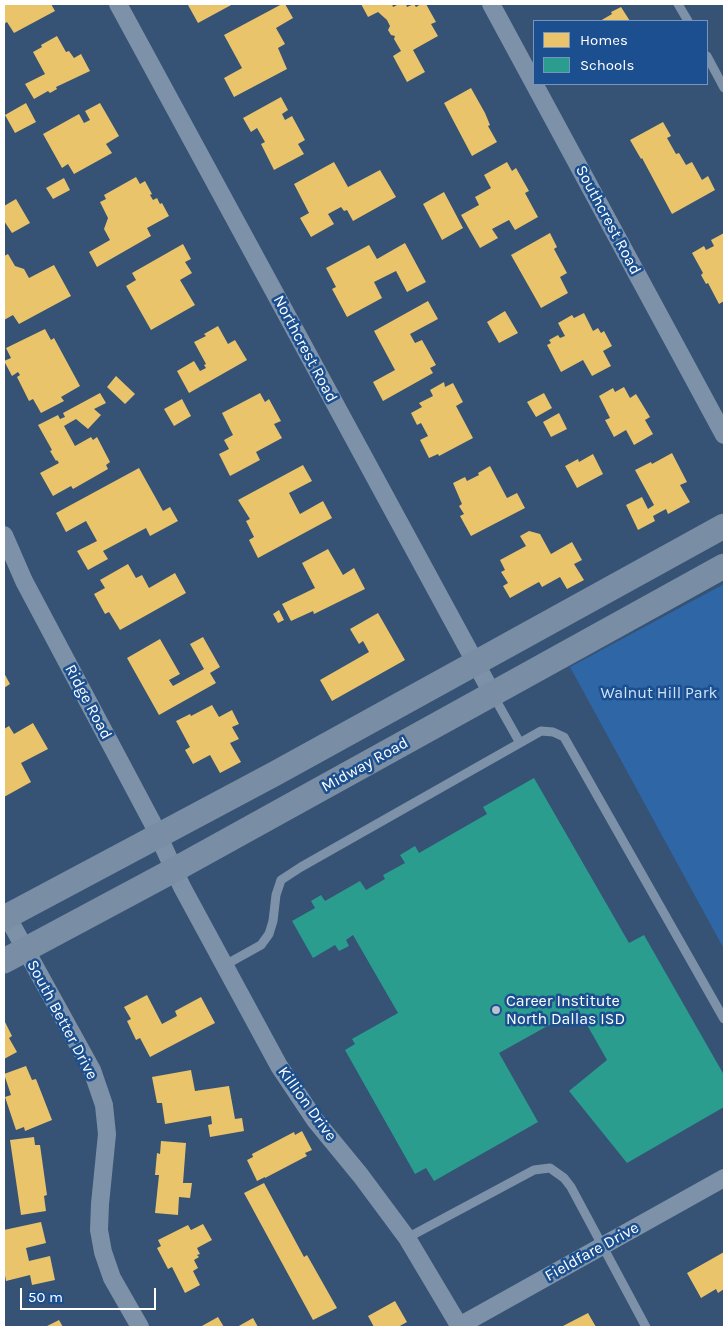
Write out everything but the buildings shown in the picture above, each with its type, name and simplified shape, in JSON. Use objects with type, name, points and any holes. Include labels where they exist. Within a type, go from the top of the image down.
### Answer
[{"type":"main road","points":[[5,917],[158,836],[724,526]]},
{"type":"main road","name":"Midway Road","points":[[14,955],[174,870],[724,566]]},
{"type":"main road","points":[[396,706],[414,738]]},
{"type":"street","name":"Northcrest Road","points":[[118,4],[493,695]]},
{"type":"street","name":"Southcrest Road","points":[[491,4],[533,82]]},
{"type":"street","name":"Southcrest Road","points":[[535,85],[724,435]]},
{"type":"street","name":"Ridge Road","points":[[4,534],[24,581],[174,870]]},
{"type":"street","name":"Killion Drive","points":[[174,870],[279,1066],[315,1120],[361,1176],[407,1238],[460,1327]]},
{"type":"street","name":"South Better Drive","points":[[5,917],[14,955],[92,1070],[104,1104],[107,1134],[100,1204],[99,1230],[102,1252],[112,1278],[140,1327]]},
{"type":"street","name":"Fieldfare Drive","points":[[460,1327],[724,1178]]},
{"type":"lane","points":[[678,4],[687,20]]},
{"type":"lane","points":[[708,58],[724,88]]},
{"type":"lane","points":[[493,695],[520,743]]},
{"type":"lane","points":[[225,965],[261,945],[269,934],[273,921],[276,895],[281,880],[309,862],[542,731],[553,732],[564,737],[724,1019]]},
{"type":"lane","points":[[407,1238],[534,1170],[550,1168],[564,1178],[571,1187],[646,1327]]},
{"type":"green space","name":"Walnut Hill Park","points":[[724,584],[724,949],[570,667]]},
{"type":"place","name":"Career Institute North Dallas ISD","points":[[496,1010]]}]
